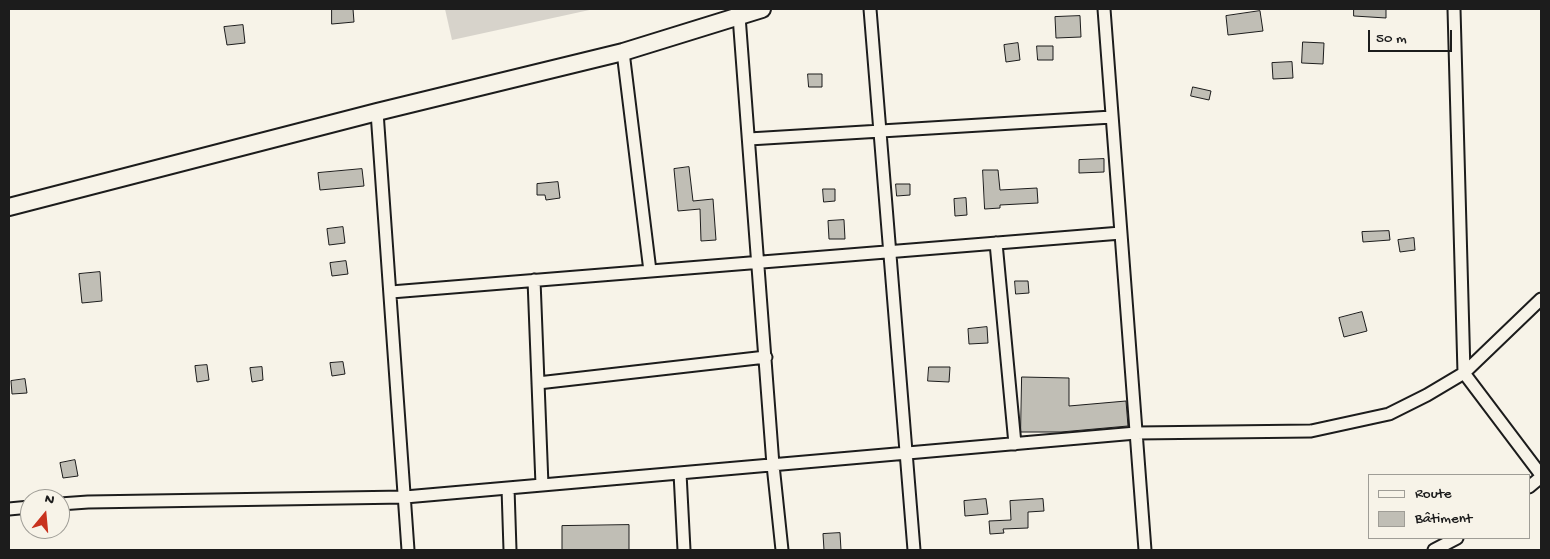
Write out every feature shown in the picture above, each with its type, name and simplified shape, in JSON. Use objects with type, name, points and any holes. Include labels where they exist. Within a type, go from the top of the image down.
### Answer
[{"type":"highway","points":[[9,207],[378,112],[623,52],[762,9]]},
{"type":"street","points":[[870,9],[914,550]]},
{"type":"street","points":[[1104,9],[1145,550]]},
{"type":"street","points":[[1454,9],[1464,373],[1541,476],[1530,486]]},
{"type":"street","points":[[739,16],[773,465],[782,550]]},
{"type":"street","points":[[623,52],[650,271]]},
{"type":"street","points":[[378,112],[408,550]]},
{"type":"street","points":[[749,139],[1112,117]]},
{"type":"street","points":[[391,292],[1121,233]]},
{"type":"street","points":[[996,243],[1015,444]]},
{"type":"street","points":[[534,280],[542,485]]},
{"type":"street","points":[[70,503],[405,496],[1136,433],[1312,431],[1389,414],[1427,395],[1464,373],[1541,299]]},
{"type":"street","points":[[538,383],[766,357]]},
{"type":"street","points":[[680,473],[684,550]]},
{"type":"street","points":[[508,488],[510,550]]},
{"type":"street","points":[[1434,550],[1455,539]]},
{"type":"shaded area","points":[[445,9],[594,9],[452,40]]},
{"type":"building","points":[[332,9],[353,9],[354,22],[332,24]]},
{"type":"building","points":[[1354,9],[1386,9],[1386,18],[1354,16]]},
{"type":"building","points":[[1260,11],[1263,31],[1228,35],[1226,16]]},
{"type":"building","points":[[1080,16],[1081,37],[1056,38],[1055,17]]},
{"type":"building","points":[[243,25],[245,43],[227,45],[224,27]]},
{"type":"building","points":[[1303,42],[1324,43],[1323,64],[1302,63]]},
{"type":"building","points":[[1018,43],[1020,60],[1006,62],[1004,45]]},
{"type":"building","points":[[1037,46],[1053,46],[1053,60],[1038,60]]},
{"type":"building","points":[[1292,62],[1293,78],[1273,79],[1272,63]]},
{"type":"building","points":[[808,74],[822,74],[822,87],[809,87]]},
{"type":"building","points":[[1193,87],[1211,91],[1209,100],[1191,96]]},
{"type":"building","points":[[1104,159],[1104,172],[1079,173],[1079,160]]},
{"type":"building","points":[[689,167],[693,201],[713,199],[716,240],[701,241],[700,209],[678,211],[674,169]]},
{"type":"building","points":[[362,169],[364,186],[320,190],[318,173]]},
{"type":"building","points":[[983,170],[998,170],[1000,190],[1037,188],[1038,203],[1000,205],[1000,208],[985,209]]},
{"type":"building","points":[[558,182],[560,198],[546,200],[545,195],[537,195],[537,184]]},
{"type":"building","points":[[896,184],[910,184],[910,195],[897,196]]},
{"type":"building","points":[[823,189],[835,189],[835,201],[824,202]]},
{"type":"building","points":[[966,198],[967,215],[955,216],[954,199]]},
{"type":"building","points":[[844,220],[845,239],[829,239],[828,221]]},
{"type":"building","points":[[343,227],[345,243],[329,245],[327,229]]},
{"type":"building","points":[[1389,231],[1390,240],[1363,242],[1362,232]]},
{"type":"building","points":[[1414,238],[1415,250],[1400,252],[1398,240]]},
{"type":"building","points":[[346,261],[348,274],[332,276],[330,263]]},
{"type":"building","points":[[100,272],[102,301],[82,303],[79,274]]},
{"type":"building","points":[[1015,281],[1028,281],[1029,293],[1016,294]]},
{"type":"building","points":[[1362,312],[1367,331],[1344,337],[1339,318]]},
{"type":"building","points":[[987,327],[988,343],[969,344],[968,329]]},
{"type":"building","points":[[343,362],[345,374],[332,376],[330,363]]},
{"type":"building","points":[[207,365],[209,380],[197,382],[195,366]]},
{"type":"building","points":[[262,367],[263,380],[252,382],[250,368]]},
{"type":"building","points":[[929,367],[950,367],[949,382],[928,381]]},
{"type":"building","points":[[1022,377],[1069,378],[1069,406],[1126,401],[1128,426],[1061,432],[1021,432]]},
{"type":"building","points":[[25,379],[27,393],[12,394],[11,381]]},
{"type":"building","points":[[75,460],[78,476],[63,478],[60,463]]},
{"type":"building","points":[[986,499],[988,514],[965,516],[964,501]]},
{"type":"building","points":[[1043,499],[1044,511],[1028,512],[1028,528],[1003,529],[1004,533],[990,534],[989,521],[1011,520],[1010,501]]},
{"type":"building","points":[[629,525],[629,550],[562,550],[562,526]]},
{"type":"building","points":[[840,533],[841,550],[824,550],[823,534]]}]
